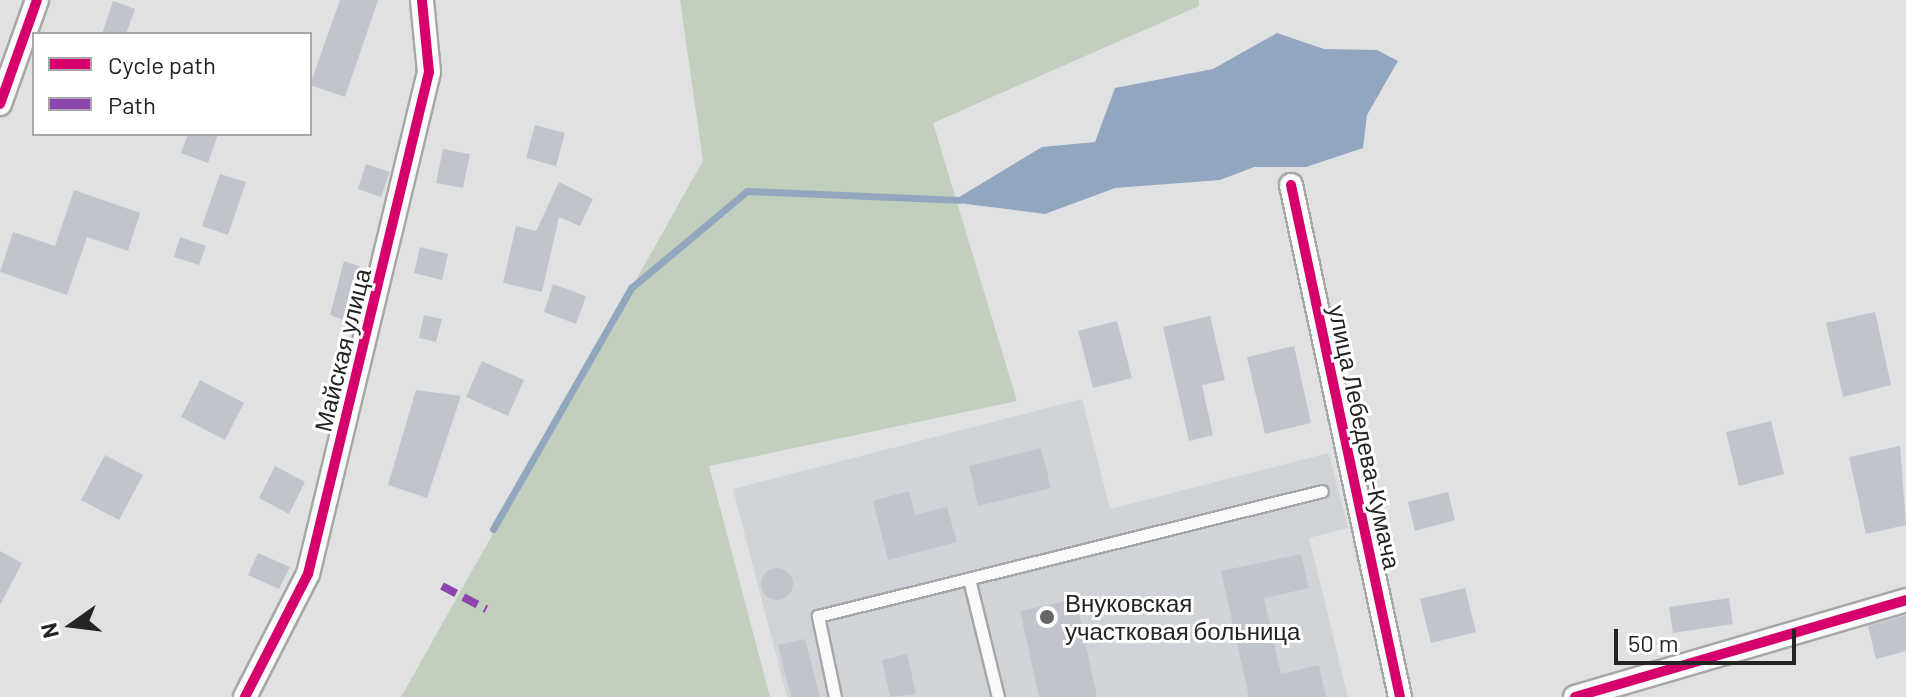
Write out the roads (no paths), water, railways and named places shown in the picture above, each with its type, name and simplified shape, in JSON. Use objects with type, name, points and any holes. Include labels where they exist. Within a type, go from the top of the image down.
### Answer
[{"type":"street","points":[[0,104],[37,0]]},
{"type":"street","name":"Майская улица","points":[[245,697],[308,574],[429,72],[422,0]]},
{"type":"street","name":"улица Лебедева-Кумача","points":[[1291,185],[1400,697]]},
{"type":"street","points":[[1575,697],[1906,600]]},
{"type":"lane","points":[[835,697],[818,616],[1322,491]]},
{"type":"lane","points":[[969,579],[998,697]]},
{"type":"water","points":[[1277,33],[1324,49],[1377,50],[1398,61],[1367,115],[1363,148],[1306,167],[1254,167],[1220,180],[1115,188],[1045,214],[951,202],[1042,147],[1095,142],[1115,88],[1213,69]]},
{"type":"waterway","points":[[493,529],[631,288],[747,191],[959,200]]},
{"type":"place","name":"Внуковская участковая больница","points":[[1047,617]]}]
